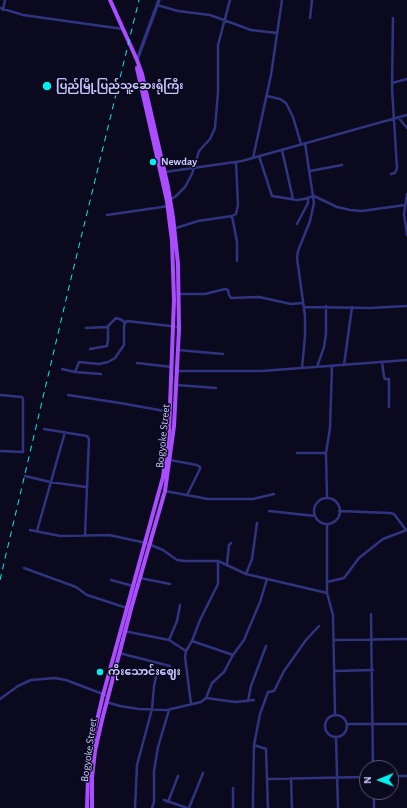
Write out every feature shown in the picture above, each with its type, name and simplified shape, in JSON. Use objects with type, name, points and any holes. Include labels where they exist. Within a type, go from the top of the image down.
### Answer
[{"type":"main road","name":"Bogyoke Street","points":[[110,0],[136,60],[169,200],[178,264],[179,327],[170,460],[165,491],[133,586],[129,608]]},
{"type":"main road","name":"Bogyoke Street","points":[[87,808],[88,777],[91,753],[103,695],[129,608],[140,577],[163,477],[169,432],[172,367],[173,229]]},
{"type":"main road","name":"Bogyoke Street","points":[[92,808],[92,777],[96,751],[123,630]]},
{"type":"street","points":[[5,0],[2,9],[23,15],[123,30]]},
{"type":"street","points":[[136,60],[159,0]]},
{"type":"street","points":[[169,200],[181,191],[189,179],[198,153],[214,132],[219,79],[218,45],[230,0]]},
{"type":"street","points":[[253,158],[267,96],[282,0]]},
{"type":"street","points":[[310,18],[312,0]]},
{"type":"street","points":[[157,5],[178,11],[210,15],[251,30],[277,33]]},
{"type":"street","points":[[391,174],[395,173],[397,168],[392,83],[393,18]]},
{"type":"street","points":[[392,83],[407,79]]},
{"type":"street","points":[[267,96],[280,99],[286,103],[293,117],[301,144]]},
{"type":"street","points":[[163,172],[236,162],[407,115]]},
{"type":"street","points":[[398,117],[407,128]]},
{"type":"street","points":[[302,368],[305,336],[303,305],[297,264],[298,254],[313,211],[314,196],[305,143]]},
{"type":"street","points":[[282,150],[293,199]]},
{"type":"street","points":[[259,156],[272,196],[301,200],[314,196],[337,207],[350,210],[366,210],[405,205]]},
{"type":"street","points":[[173,229],[198,221],[232,216],[237,213],[236,162]]},
{"type":"street","points":[[310,171],[342,165]]},
{"type":"street","points":[[407,194],[405,205],[407,235]]},
{"type":"street","points":[[297,224],[308,203],[308,198]]},
{"type":"street","points":[[107,215],[170,206]]},
{"type":"street","points":[[232,216],[237,242],[237,260]]},
{"type":"street","points":[[178,294],[205,294],[225,289],[228,290],[231,298],[259,296],[291,304],[352,307],[407,306]]},
{"type":"street","points":[[317,367],[325,340],[326,306]]},
{"type":"street","points":[[344,365],[352,307]]},
{"type":"street","points":[[90,349],[107,346],[108,326],[114,319],[116,318],[122,320],[125,323]]},
{"type":"street","points":[[125,323],[127,321],[179,327]]},
{"type":"street","points":[[75,372],[79,362],[99,364],[108,362],[115,358],[124,345],[125,323]]},
{"type":"street","points":[[86,328],[108,326]]},
{"type":"street","points":[[178,350],[223,354]]},
{"type":"street","points":[[177,371],[262,371],[407,360]]},
{"type":"street","points":[[137,362],[172,367]]},
{"type":"street","points":[[382,362],[384,377],[385,379],[389,380],[389,408]]},
{"type":"street","points":[[327,498],[326,453],[330,428],[332,366]]},
{"type":"street","points":[[62,369],[75,372],[101,374]]},
{"type":"street","points":[[176,385],[216,388]]},
{"type":"street","points":[[0,395],[22,397],[23,399],[23,452],[0,451]]},
{"type":"street","points":[[68,395],[170,412]]},
{"type":"street","points":[[44,429],[88,437],[85,535]]},
{"type":"street","points":[[37,531],[65,432]]},
{"type":"street","points":[[297,453],[326,453]]},
{"type":"street","points":[[170,460],[198,465],[200,467],[187,495]]},
{"type":"street","points":[[25,476],[86,488]]},
{"type":"street","points":[[165,491],[208,499],[253,499],[274,494]]},
{"type":"street","points":[[269,511],[315,516],[322,523],[327,524],[336,520],[338,516],[339,511],[336,502],[327,498],[318,502],[315,506],[315,516]]},
{"type":"street","points":[[327,582],[344,578],[359,558],[383,539],[406,530],[394,514],[339,511]]},
{"type":"street","points":[[246,574],[252,559],[257,524]]},
{"type":"street","points":[[327,524],[327,593],[333,615],[335,714]]},
{"type":"street","points":[[30,530],[60,536],[109,535],[148,543],[163,550],[177,560],[218,561],[246,574],[327,593]]},
{"type":"street","points":[[227,564],[231,543]]},
{"type":"street","points":[[191,704],[185,657],[186,651],[218,584],[218,561]]},
{"type":"street","points":[[24,568],[76,587],[87,595],[129,608]]},
{"type":"street","points":[[140,577],[170,584]]},
{"type":"street","points":[[112,580],[133,586]]},
{"type":"street","points":[[106,702],[120,706],[170,710],[201,702],[206,698],[212,683],[224,672],[233,655],[244,640],[260,602],[267,580]]},
{"type":"street","points":[[170,640],[177,621],[180,605]]},
{"type":"street","points":[[372,614],[373,760]]},
{"type":"street","points":[[254,808],[252,798],[254,745],[260,714],[268,692],[274,691],[284,670],[306,640],[319,626]]},
{"type":"street","points":[[123,630],[170,640],[186,651]]},
{"type":"street","points":[[334,640],[407,639]]},
{"type":"street","points":[[192,640],[233,655]]},
{"type":"street","points":[[248,702],[251,686],[266,646]]},
{"type":"street","points":[[119,653],[170,666]]},
{"type":"street","points":[[335,671],[373,670]]},
{"type":"street","points":[[135,808],[137,765],[152,709],[156,677]]},
{"type":"street","points":[[0,699],[18,686],[31,680],[54,678],[66,680],[108,696]]},
{"type":"street","points":[[206,698],[235,702],[248,702],[254,700]]},
{"type":"street","points":[[152,808],[154,802],[154,771],[158,747],[170,710]]},
{"type":"street","points":[[335,714],[343,717],[347,724],[346,731],[342,736],[336,738],[330,736],[326,732],[324,726],[325,720],[335,714]]},
{"type":"street","points":[[347,724],[407,724]]},
{"type":"street","points":[[336,738],[338,808]]},
{"type":"street","points":[[254,745],[266,750],[268,808]]},
{"type":"street","points":[[164,800],[188,808],[198,788],[202,773]]},
{"type":"street","points":[[168,802],[178,776]]},
{"type":"street","points":[[267,779],[359,777]]},
{"type":"street","points":[[291,778],[292,808]]},
{"type":"street","points":[[233,788],[233,808]]},
{"type":"railway","points":[[0,580],[139,0]]},
{"type":"place","name":"ပြည်မြို့ပြည်သူ့ဆေးရုံကြီး","points":[[47,86]]},
{"type":"place","name":"Newday","points":[[153,162]]},
{"type":"place","name":"ကိုးသောင်းဈေး","points":[[100,672]]}]
